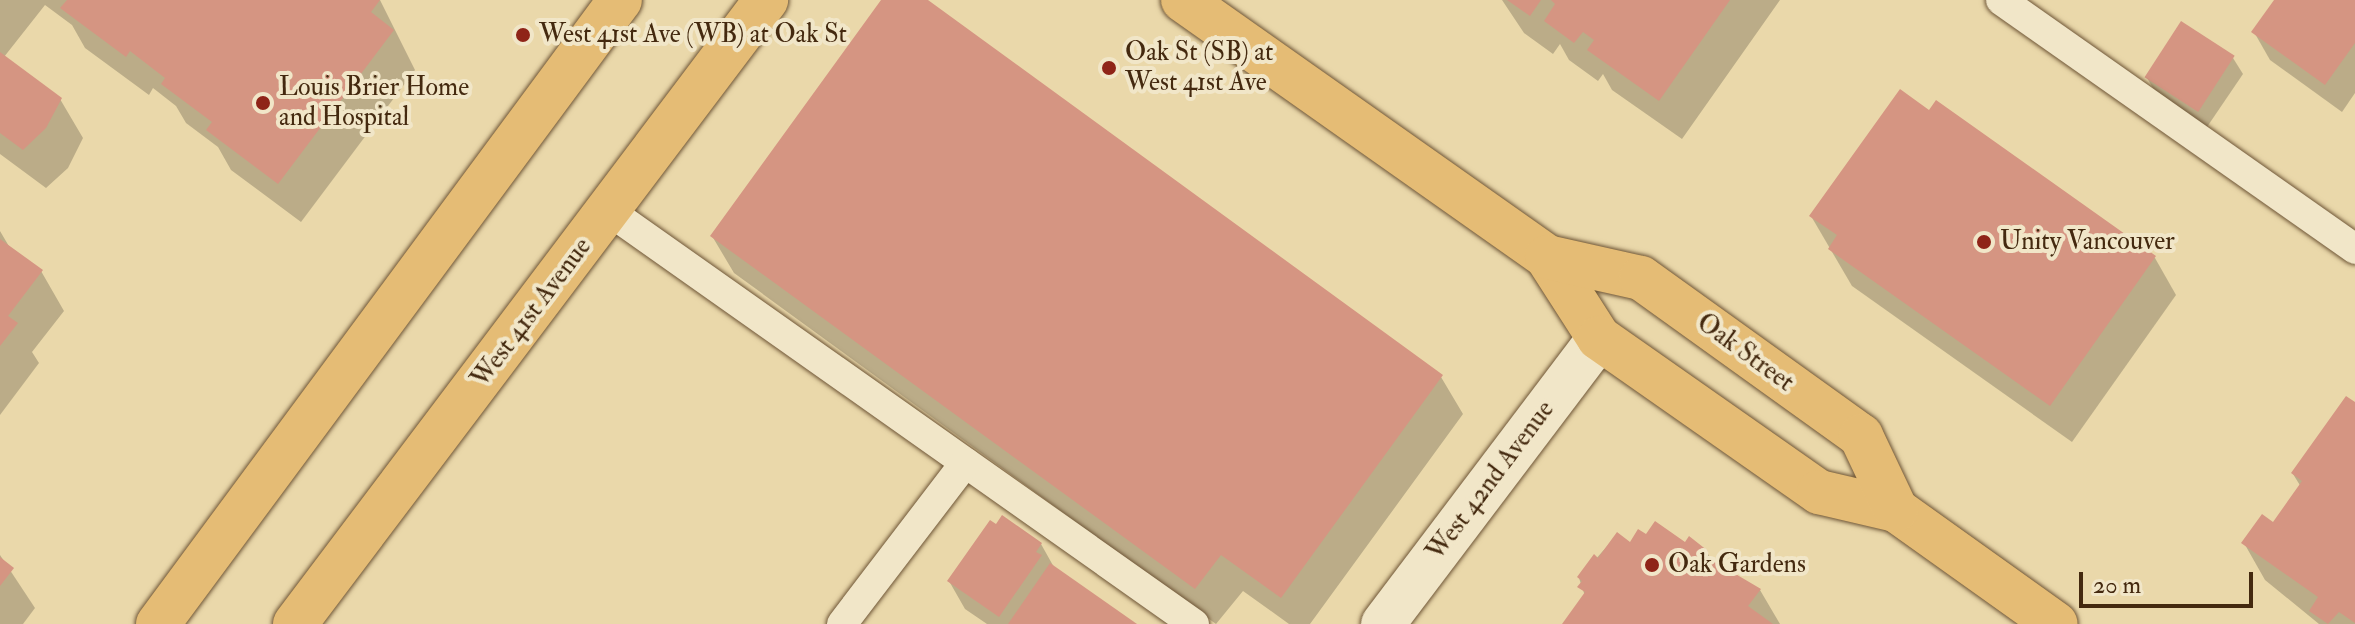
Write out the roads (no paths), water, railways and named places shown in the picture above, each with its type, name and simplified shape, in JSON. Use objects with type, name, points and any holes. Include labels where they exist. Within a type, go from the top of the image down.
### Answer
[{"type":"main road","points":[[158,624],[620,0]]},
{"type":"main road","name":"West 41st Avenue","points":[[295,624],[766,0]]},
{"type":"main road","name":"Oak Street","points":[[1183,0],[1547,257],[1599,338],[1819,492],[1896,510],[2056,624]]},
{"type":"main road","name":"Oak Street","points":[[1547,257],[1641,278],[1861,436],[1896,510]]},
{"type":"street","name":"West 42nd Avenue","points":[[1383,624],[1599,338]]},
{"type":"lane","points":[[2001,0],[2355,249]]},
{"type":"lane","points":[[609,211],[1194,624]]},
{"type":"lane","points":[[842,624],[965,463]]},
{"type":"place","name":"West 41st Ave (WB) at Oak St","points":[[523,35]]},
{"type":"place","name":"Oak St (SB) at West 41st Ave","points":[[1109,68]]},
{"type":"place","name":"Louis Brier Home and Hospital","points":[[263,103]]},
{"type":"place","name":"Unity Vancouver","points":[[1984,242]]},
{"type":"place","name":"Oak Gardens","points":[[1652,565]]}]
